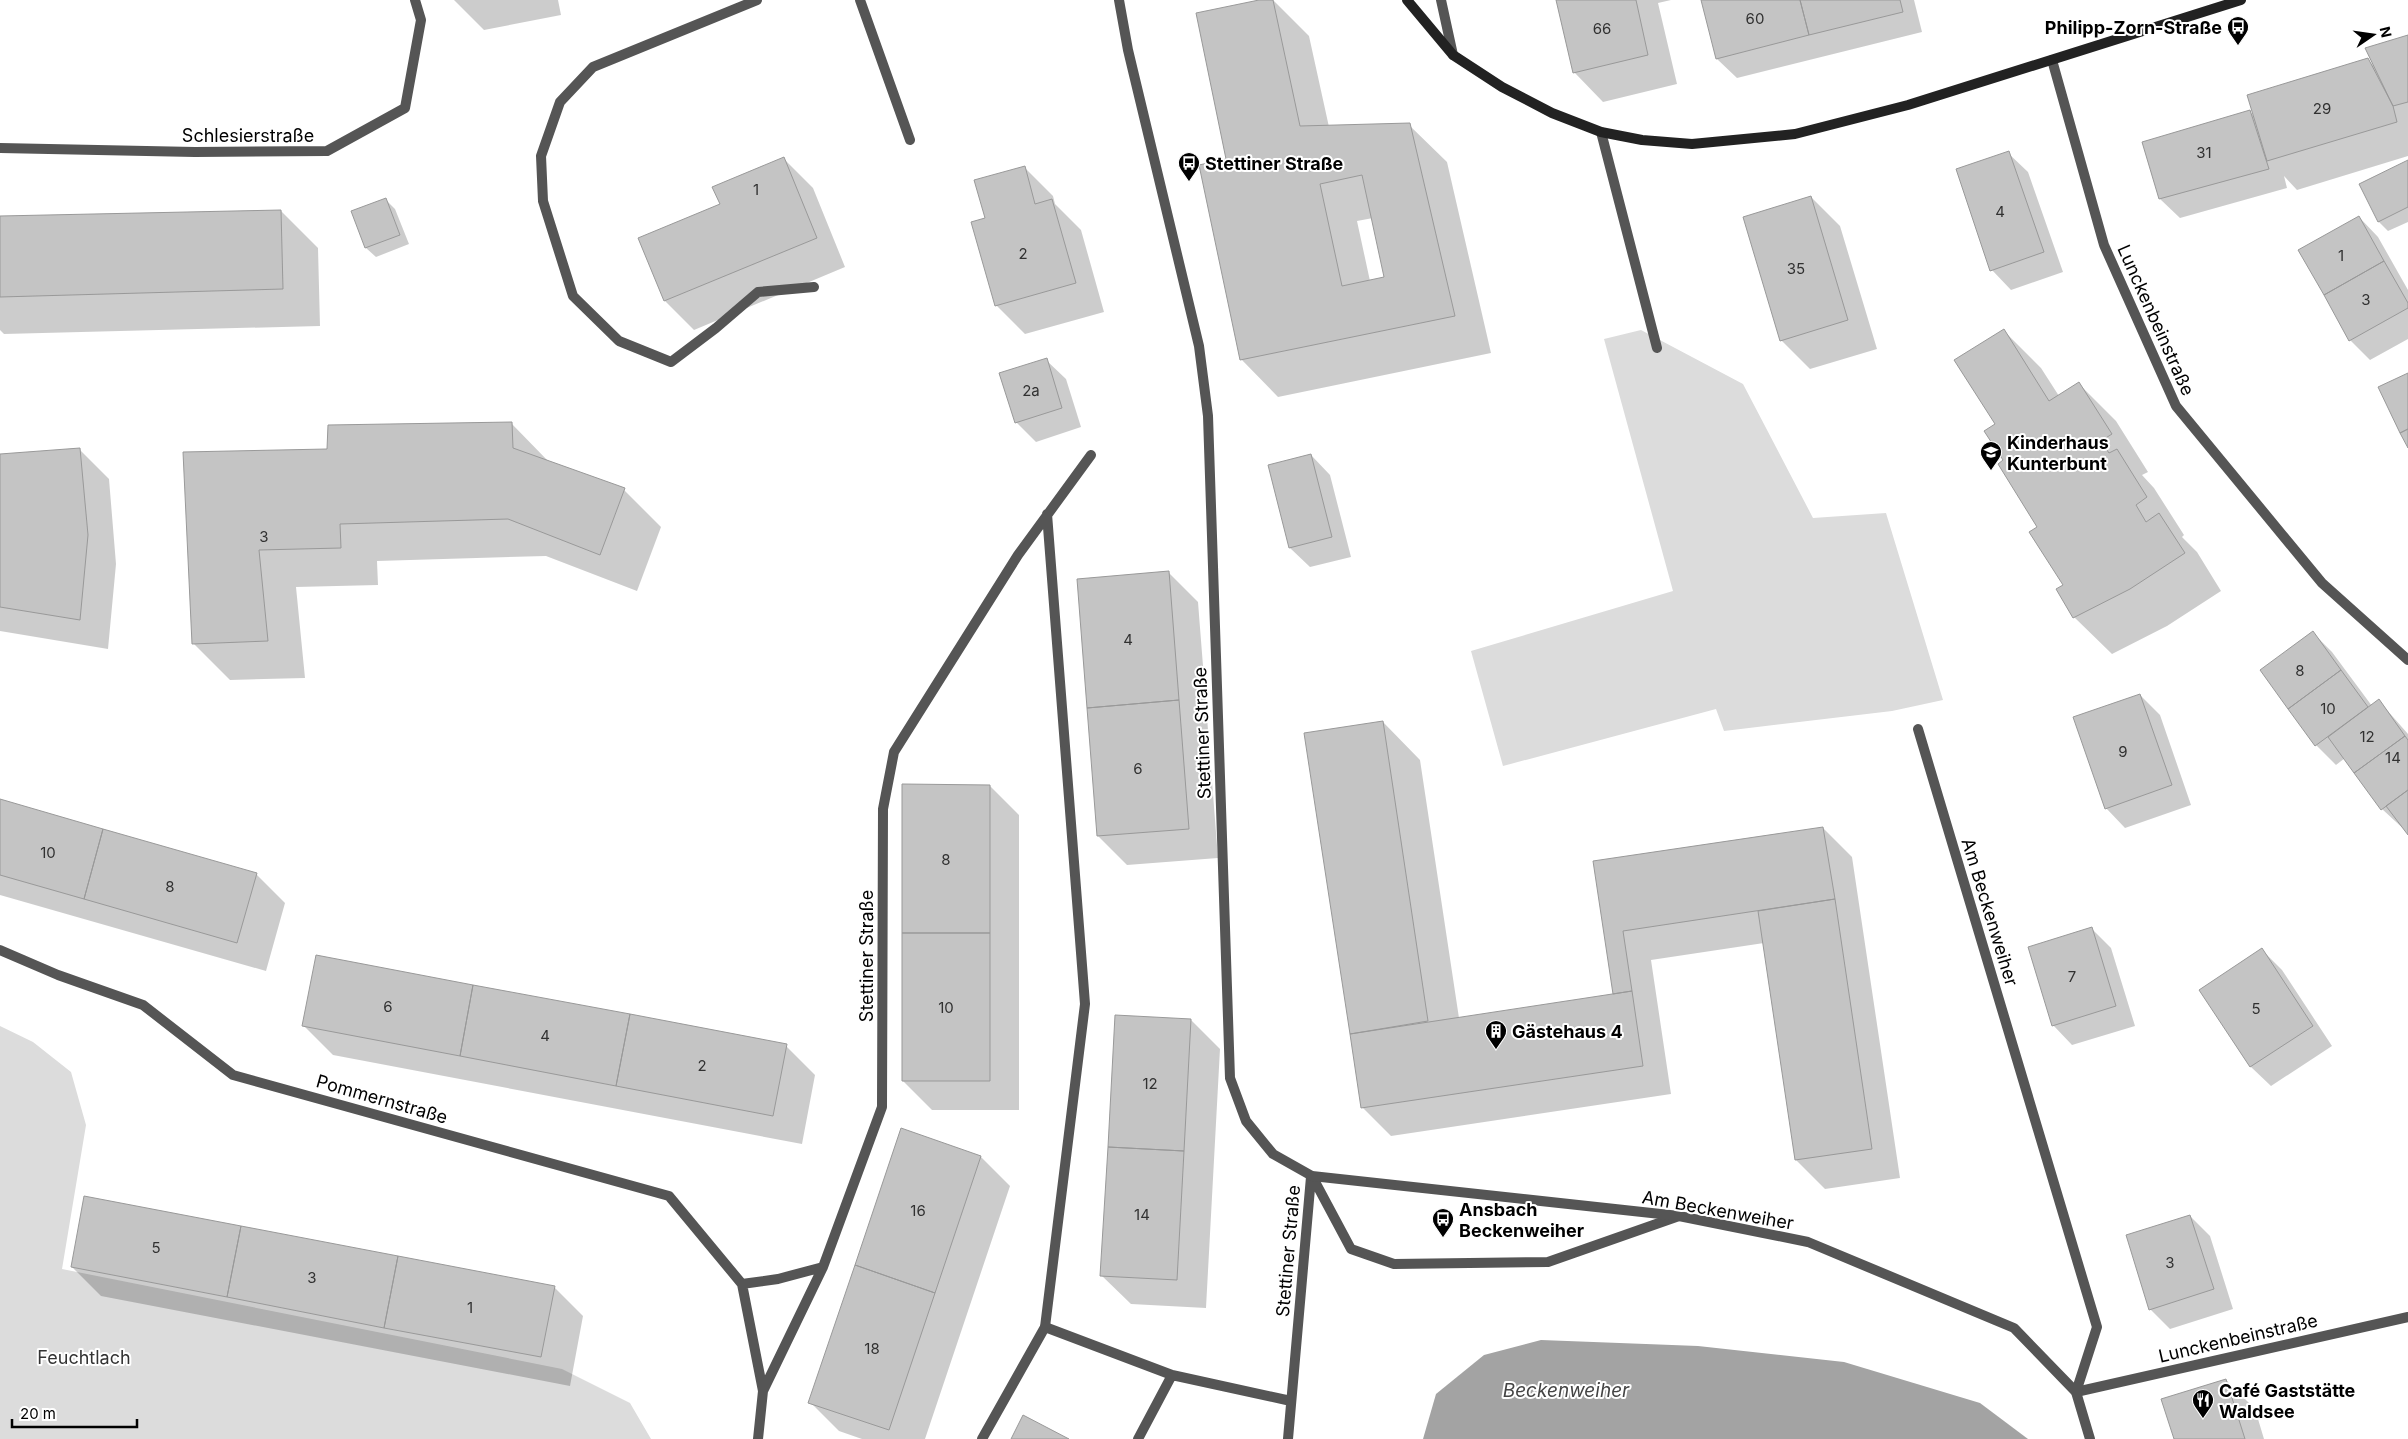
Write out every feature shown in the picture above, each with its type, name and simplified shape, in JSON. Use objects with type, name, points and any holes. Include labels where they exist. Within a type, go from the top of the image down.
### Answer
[{"type":"main road","points":[[1407,0],[1453,55],[1502,87],[1535,104],[1601,132],[1642,140],[1692,144],[1796,134],[1908,106],[2241,0]]},
{"type":"street","name":"Schlesierstraße","points":[[0,148],[195,152],[327,151],[405,108],[420,20],[415,0]]},
{"type":"street","points":[[757,0],[593,67],[560,102],[541,156],[543,201],[573,296],[619,341],[671,362],[716,328],[758,292],[814,287]]},
{"type":"street","points":[[860,0],[910,140]]},
{"type":"street","name":"Stettiner Straße","points":[[1119,0],[1128,50],[1199,346],[1208,416],[1230,1078],[1246,1121],[1273,1154],[1312,1176],[1288,1439]]},
{"type":"street","points":[[1441,0],[1453,55]]},
{"type":"street","name":"Lunckenbeinstraße","points":[[2052,60],[2104,245],[2176,406],[2322,583],[2408,660]]},
{"type":"street","points":[[1601,132],[1657,348]]},
{"type":"street","name":"Stettiner Straße","points":[[763,1390],[823,1267],[882,1107],[883,808],[894,752],[1018,555],[1091,455]]},
{"type":"street","points":[[982,1439],[1045,1327],[1085,1004],[1047,514]]},
{"type":"street","name":"Am Beckenweiher","points":[[1918,729],[2097,1327],[2076,1392]]},
{"type":"street","name":"Pommernstraße","points":[[0,950],[58,975],[143,1005],[233,1075],[669,1196],[742,1284]]},
{"type":"street","points":[[1312,1176],[1351,1249],[1394,1264],[1548,1262],[1679,1216]]},
{"type":"street","name":"Am Beckenweiher","points":[[1312,1176],[1679,1216],[1808,1242],[2014,1328],[2076,1392],[2090,1439]]},
{"type":"street","points":[[742,1284],[778,1279],[823,1267]]},
{"type":"street","name":"Stettiner Straße","points":[[742,1284],[763,1390],[758,1439]]},
{"type":"street","name":"Lunckenbeinstraße","points":[[2076,1392],[2408,1317]]},
{"type":"street","points":[[1045,1327],[1172,1374],[1291,1401]]},
{"type":"street","points":[[1138,1439],[1172,1374]]},
{"type":"green space","points":[[1641,330],[1743,384],[1813,518],[1886,513],[1943,700],[1892,711],[1724,731],[1716,709],[1503,766],[1471,651],[1673,591],[1604,339]]},
{"type":"green space","name":"Feuchtlach","points":[[0,1026],[33,1042],[71,1072],[86,1125],[62,1269],[562,1369],[630,1403],[651,1439],[0,1439]]},
{"type":"water","name":"Beckenweiher","points":[[1541,1340],[1698,1346],[1844,1362],[1980,1403],[2028,1439],[1423,1439],[1436,1394],[1484,1355]]},
{"type":"building","points":[[1259,0],[1273,0],[1300,126],[1410,123],[1455,316],[1240,360],[1199,165],[1226,159],[1196,13]],"holes":[[[1362,175],[1384,277],[1342,286],[1320,184]]]},
{"type":"building","points":[[1556,0],[1636,0],[1648,55],[1573,73]]},
{"type":"building","points":[[1701,0],[1800,0],[1809,35],[1716,59]]},
{"type":"building","points":[[1800,0],[1900,0],[1903,12],[1809,35]]},
{"type":"building","points":[[2408,35],[2408,102],[2393,106],[2365,48]]},
{"type":"building","points":[[2368,58],[2393,106],[2397,122],[2267,161],[2247,95]]},
{"type":"building","points":[[2250,110],[2269,169],[2159,199],[2142,142]]},
{"type":"building","points":[[2009,151],[2044,252],[1990,271],[1956,169]]},
{"type":"building","points":[[784,157],[817,238],[664,301],[638,238],[720,204],[712,187]]},
{"type":"building","points":[[2408,160],[2408,207],[2378,222],[2359,184]]},
{"type":"building","points":[[1025,166],[1035,204],[1052,199],[1076,283],[995,306],[971,222],[985,218],[974,180]]},
{"type":"building","points":[[1811,196],[1848,320],[1780,341],[1743,217]]},
{"type":"building","points":[[386,198],[400,235],[365,248],[351,211]]},
{"type":"building","points":[[281,210],[283,289],[0,297],[0,216]]},
{"type":"building","points":[[2359,216],[2384,261],[2324,295],[2298,250]]},
{"type":"building","points":[[2384,261],[2408,303],[2408,308],[2349,341],[2324,295]]},
{"type":"building","points":[[2004,329],[2049,401],[2079,382],[2112,434],[2101,441],[2109,453],[2117,449],[2147,497],[2136,505],[2146,522],[2159,513],[2185,553],[2130,589],[2073,618],[2056,589],[2063,585],[2029,532],[2037,527],[1998,464],[2003,460],[1984,431],[1995,424],[1954,360]]},
{"type":"building","points":[[1047,358],[1062,408],[1015,423],[999,373]]},
{"type":"building","points":[[2408,373],[2408,429],[2400,433],[2378,387]]},
{"type":"building","points":[[512,422],[513,448],[625,488],[600,555],[508,519],[340,524],[341,548],[259,550],[268,641],[192,644],[183,452],[327,449],[328,425]]},
{"type":"building","points":[[2408,429],[2408,448],[2400,433]]},
{"type":"building","points":[[80,448],[88,535],[80,620],[0,607],[0,454]]},
{"type":"building","points":[[1311,454],[1332,537],[1289,548],[1268,465]]},
{"type":"building","points":[[1169,571],[1179,700],[1087,708],[1077,579]]},
{"type":"building","points":[[2313,631],[2341,670],[2288,709],[2260,670]]},
{"type":"building","points":[[2341,670],[2368,707],[2315,746],[2288,709]]},
{"type":"building","points":[[2140,694],[2172,785],[2105,809],[2073,717]]},
{"type":"building","points":[[2379,699],[2405,736],[2354,773],[2328,737]]},
{"type":"building","points":[[1179,700],[1189,829],[1097,836],[1087,708]]},
{"type":"building","points":[[1383,721],[1428,1021],[1350,1034],[1304,733]]},
{"type":"building","points":[[2405,736],[2408,740],[2408,790],[2381,810],[2354,773]]},
{"type":"building","points":[[902,784],[990,785],[990,933],[902,933]]},
{"type":"building","points":[[2408,790],[2408,835],[2386,806]]},
{"type":"building","points":[[0,799],[103,829],[84,899],[0,875]]},
{"type":"building","points":[[1823,827],[1835,899],[1623,931],[1632,991],[1613,994],[1593,861]]},
{"type":"building","points":[[103,829],[257,873],[237,943],[84,899]]},
{"type":"building","points":[[1835,899],[1872,1149],[1795,1160],[1758,911]]},
{"type":"building","points":[[2092,927],[2116,1006],[2052,1026],[2028,947]]},
{"type":"building","points":[[902,933],[990,933],[990,1081],[902,1081]]},
{"type":"building","points":[[2262,948],[2313,1026],[2250,1067],[2199,990]]},
{"type":"building","points":[[316,955],[473,985],[460,1056],[302,1026]]},
{"type":"building","points":[[473,985],[630,1014],[616,1086],[460,1056]]},
{"type":"building","name":"Gästehaus 4","points":[[1632,991],[1643,1066],[1361,1108],[1350,1034]]},
{"type":"building","points":[[630,1014],[787,1044],[773,1116],[616,1086]]},
{"type":"building","points":[[1115,1015],[1191,1019],[1184,1151],[1108,1147]]},
{"type":"building","points":[[901,1128],[981,1156],[935,1293],[855,1265]]},
{"type":"building","points":[[1108,1147],[1184,1151],[1177,1280],[1100,1276]]},
{"type":"building","points":[[84,1196],[241,1226],[227,1297],[71,1267]]},
{"type":"building","points":[[2190,1215],[2214,1289],[2149,1310],[2126,1235]]},
{"type":"building","points":[[241,1226],[398,1256],[384,1328],[227,1297]]},
{"type":"building","points":[[398,1256],[555,1286],[541,1357],[384,1328]]},
{"type":"building","points":[[855,1265],[935,1293],[889,1430],[808,1403]]},
{"type":"building","name":"Café Gaststätte Waldsee","points":[[2226,1379],[2245,1439],[2174,1439],[2161,1399]]},
{"type":"building","points":[[1023,1415],[1069,1439],[1011,1439]]},
{"type":"place","name":"Philipp-Zorn-Straße","points":[[2238,46]]},
{"type":"place","name":"Stettiner Straße","points":[[1189,182]]},
{"type":"place","name":"Kinderhaus Kunterbunt","points":[[1991,471]]},
{"type":"place","name":"Gästehaus 4","points":[[1496,1050]]},
{"type":"place","name":"Ansbach Beckenweiher","points":[[1443,1238]]},
{"type":"place","name":"Café Gaststätte Waldsee","points":[[2203,1419]]}]
